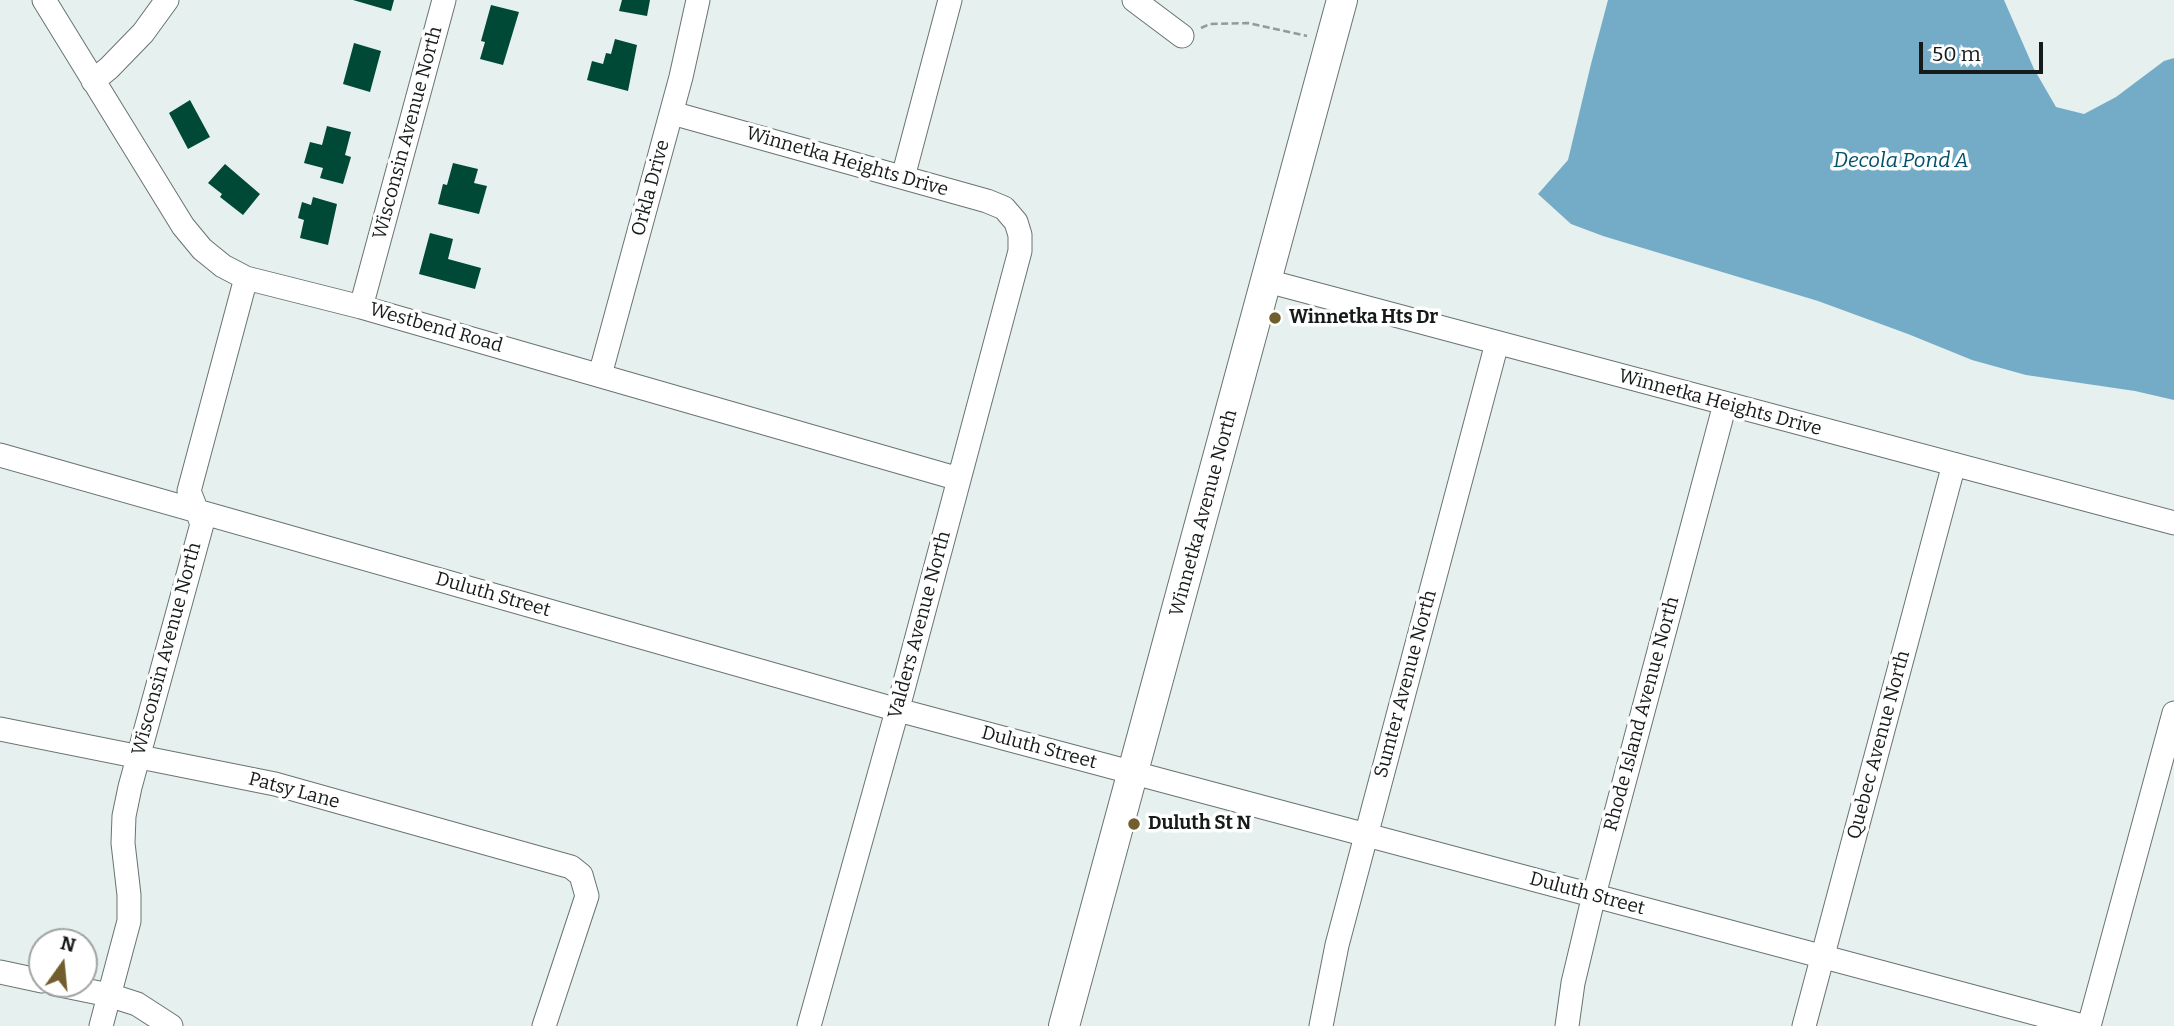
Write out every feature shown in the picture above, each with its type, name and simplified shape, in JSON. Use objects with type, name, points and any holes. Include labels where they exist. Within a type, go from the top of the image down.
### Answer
[{"type":"main road","name":"Winnetka Avenue North","points":[[1064,1026],[1342,0]]},
{"type":"street","name":"Westbend Road","points":[[44,0],[183,226],[223,266],[247,278],[361,307],[959,479]]},
{"type":"street","points":[[93,81],[144,33],[167,0]]},
{"type":"street","name":"Wisconsin Avenue North","points":[[361,307],[444,0]]},
{"type":"street","name":"Orkla Drive","points":[[600,375],[671,113],[698,0]]},
{"type":"street","points":[[903,177],[950,0]]},
{"type":"street","points":[[1134,0],[1182,36]]},
{"type":"street","name":"Winnetka Heights Drive","points":[[671,113],[987,201],[1003,208],[1016,222]]},
{"type":"street","name":"Valders Avenue North","points":[[810,1026],[898,710],[1020,251],[1020,235],[1016,222]]},
{"type":"street","name":"Wisconsin Avenue North","points":[[101,1026],[129,920],[123,844],[124,816],[202,524],[189,491],[247,278]]},
{"type":"street","name":"Winnetka Heights Drive","points":[[1267,281],[2174,523]]},
{"type":"street","name":"Sumter Avenue North","points":[[1321,1026],[1337,945],[1497,343]]},
{"type":"street","name":"Rhode Island Avenue North","points":[[1567,1026],[1573,983],[1594,895],[1725,404]]},
{"type":"street","name":"Duluth Street","points":[[0,455],[898,710],[2083,1026]]},
{"type":"street","name":"Quebec Avenue North","points":[[1804,1026],[1954,464]]},
{"type":"street","points":[[2090,1026],[2174,713]]},
{"type":"street","name":"Patsy Lane","points":[[0,729],[275,785],[571,867],[581,875],[587,896],[544,1026]]},
{"type":"street","points":[[0,972],[28,978]]},
{"type":"street","points":[[98,993],[137,1004],[171,1026]]},
{"type":"path","points":[[1182,36],[1210,24],[1248,23],[1307,36]]},
{"type":"water","name":"Decola Pond A","points":[[1608,0],[2004,0],[2034,69],[2056,107],[2084,114],[2116,97],[2164,61],[2174,58],[2174,400],[2135,391],[2026,375],[1972,360],[1818,301],[1571,224],[1538,194],[1568,160]]},
{"type":"building","points":[[353,0],[394,0],[391,11]]},
{"type":"building","points":[[622,0],[650,0],[647,16],[619,11]]},
{"type":"building","points":[[491,5],[519,12],[503,65],[480,59],[485,42],[481,41]]},
{"type":"building","points":[[615,39],[637,45],[628,91],[587,80],[592,61],[603,64],[606,53],[611,54]]},
{"type":"building","points":[[354,43],[381,51],[370,92],[343,84]]},
{"type":"building","points":[[190,100],[210,137],[188,149],[169,113]]},
{"type":"building","points":[[327,126],[351,132],[345,155],[351,157],[343,184],[320,178],[323,168],[304,163],[310,142],[322,145]]},
{"type":"building","points":[[453,163],[478,169],[474,183],[487,186],[479,214],[438,204],[443,184],[447,185]]},
{"type":"building","points":[[225,164],[260,194],[243,215],[220,197],[222,194],[208,183]]},
{"type":"building","points":[[313,197],[337,204],[328,245],[300,238],[304,220],[298,218],[302,202],[311,205]]},
{"type":"building","points":[[430,233],[453,239],[448,259],[481,268],[475,289],[419,274]]},
{"type":"place","name":"Winnetka Hts Dr","points":[[1275,318]]},
{"type":"place","name":"Duluth St N","points":[[1134,824]]}]
